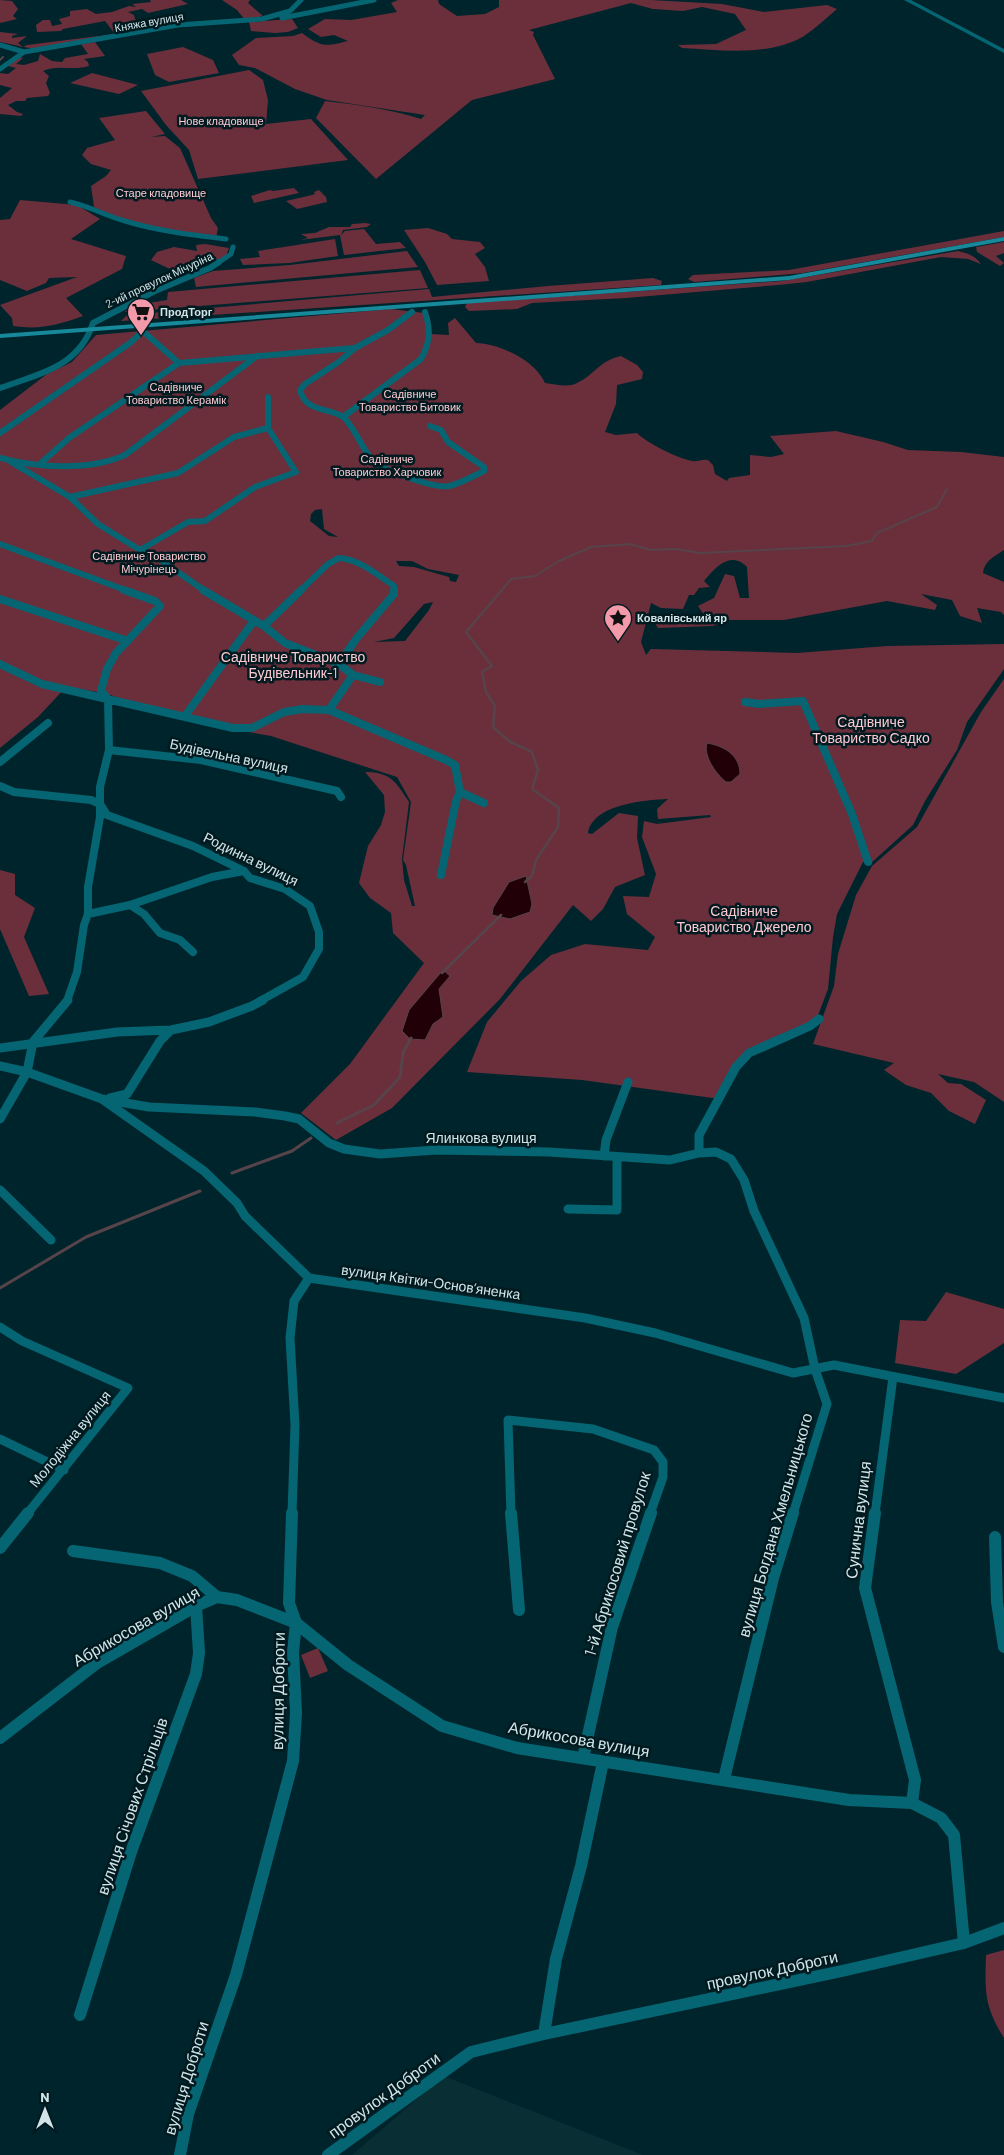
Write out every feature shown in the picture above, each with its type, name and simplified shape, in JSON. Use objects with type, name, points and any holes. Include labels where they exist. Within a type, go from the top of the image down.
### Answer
[{"type":"main road","points":[[0,336],[91,328],[140,328],[789,278],[1004,239]]},
{"type":"street","name":"Княжа вулиця","points":[[0,69],[24,52],[192,23],[262,19],[292,13],[301,0]]},
{"type":"street","points":[[292,13],[315,12],[374,0]]},
{"type":"street","points":[[907,0],[1004,51]]},
{"type":"street","points":[[0,44],[24,52]]},
{"type":"street","points":[[70,202],[84,205],[105,215],[127,222],[185,234],[226,239]]},
{"type":"street","name":"2-ий провулок Мічуріна","points":[[91,328],[93,323],[112,312],[155,291],[210,268],[231,254],[233,247]]},
{"type":"street","points":[[412,312],[388,330],[355,348],[340,361],[305,384],[300,390],[302,398],[317,408],[343,417],[373,461],[385,468],[437,486],[449,486],[484,471],[484,467],[448,442],[441,430],[430,426]]},
{"type":"street","points":[[343,417],[421,359],[428,348],[431,333],[425,312]]},
{"type":"street","points":[[0,388],[40,374],[70,360],[90,336],[91,328]]},
{"type":"street","points":[[0,433],[130,343],[140,328],[179,363]]},
{"type":"street","points":[[41,463],[69,438],[179,363],[355,348]]},
{"type":"street","points":[[11,462],[79,464],[102,462],[125,455],[257,356]]},
{"type":"street","points":[[140,550],[188,522],[205,521],[255,488],[296,472],[268,428],[268,397]]},
{"type":"street","points":[[70,498],[178,473],[234,437],[268,428]]},
{"type":"street","points":[[0,458],[11,462],[70,498],[98,524],[140,550],[152,554],[253,622],[264,626],[286,643],[339,664],[353,675],[380,682]]},
{"type":"street","points":[[0,544],[155,602],[160,606],[116,653],[107,669],[101,691],[108,700],[109,750],[100,788],[100,817],[88,887],[88,914],[84,925],[77,972],[68,1000],[33,1042],[28,1072],[0,1119]]},
{"type":"street","points":[[264,626],[328,564],[337,558],[343,558],[352,562],[394,586],[394,594],[339,664]]},
{"type":"street","points":[[0,599],[128,641]]},
{"type":"street","points":[[185,716],[253,622]]},
{"type":"street","points":[[0,664],[42,684],[233,728],[252,728],[284,712],[303,709],[329,710],[455,765],[460,792],[456,801],[440,875]]},
{"type":"street","points":[[329,710],[353,675]]},
{"type":"street","points":[[745,702],[760,704],[803,701],[848,805],[868,862]]},
{"type":"street","points":[[0,762],[48,723]]},
{"type":"street","name":"Будівельна вулиця","points":[[109,750],[201,760],[337,792],[341,797]]},
{"type":"street","points":[[0,786],[14,792],[72,798],[100,804]]},
{"type":"street","points":[[460,792],[484,803]]},
{"type":"street","name":"Родинна вулиця","points":[[0,1048],[117,1032],[170,1030],[209,1022],[252,1006],[303,977],[319,949],[319,932],[310,906],[285,888],[250,878],[244,871],[193,846],[107,815],[100,804]]},
{"type":"street","points":[[88,914],[130,905],[212,877],[244,871]]},
{"type":"street","points":[[130,905],[144,914],[160,933],[180,940],[193,952]]},
{"type":"street","points":[[699,1153],[699,1135],[736,1067],[749,1052],[810,1026],[819,1019]]},
{"type":"street","points":[[102,1099],[127,1094],[160,1041],[170,1030]]},
{"type":"street","points":[[0,1066],[28,1072],[102,1099],[204,1171],[237,1203],[245,1216],[309,1278]]},
{"type":"street","points":[[604,1156],[606,1140],[628,1082]]},
{"type":"street","name":"Ялинкова вулиця","points":[[102,1099],[148,1106],[255,1112],[299,1119],[329,1143],[344,1149],[380,1154],[436,1150],[549,1152],[617,1158],[670,1160],[699,1153],[716,1152],[731,1159],[744,1180],[754,1211],[804,1318],[815,1369]]},
{"type":"street","points":[[568,1209],[617,1210],[617,1158]]},
{"type":"street","points":[[0,1190],[50,1240]]},
{"type":"street","name":"вулиця Квітки-Основʼяненка","points":[[309,1278],[585,1318],[655,1333],[793,1373],[834,1365],[893,1378]]},
{"type":"street","name":"вулиця Доброти","points":[[180,2155],[188,2114],[236,1975],[280,1819],[293,1761],[296,1714],[293,1652],[296,1623],[289,1603],[295,1424],[290,1338],[294,1301],[309,1278]]},
{"type":"street","name":"Молодіжна вулиця","points":[[0,1327],[22,1341],[128,1388],[0,1548]]},
{"type":"street","name":"вулиця Богдана Хмельницького","points":[[724,1779],[773,1578],[827,1404],[815,1369]]},
{"type":"street","points":[[893,1378],[1004,1398]]},
{"type":"street","name":"Сунична вулиця","points":[[893,1378],[865,1588],[915,1780],[912,1803]]},
{"type":"street","name":"1-й Абрикосовий провулок","points":[[519,1610],[510,1506],[508,1420],[593,1429],[654,1450],[662,1462],[662,1477],[612,1627],[583,1758]]},
{"type":"street","points":[[0,1439],[64,1470]]},
{"type":"street","points":[[995,1537],[997,1602],[1004,1647]]},
{"type":"street","name":"Абрикосова вулиця","points":[[73,1551],[160,1563],[192,1576],[217,1597],[237,1600],[296,1623],[348,1665],[442,1726],[517,1748],[849,1800],[912,1803]]},
{"type":"street","name":"Абрикосова вулиця","points":[[0,1738],[97,1663],[196,1606],[217,1597]]},
{"type":"street","name":"вулиця Січових Стрільців","points":[[80,2015],[131,1852],[196,1674],[199,1653],[196,1606]]},
{"type":"street","points":[[544,2034],[556,1958],[581,1866],[603,1762]]},
{"type":"street","points":[[912,1803],[941,1818],[954,1835],[964,1943]]},
{"type":"street","name":"провулок Доброти","points":[[328,2155],[471,2052],[544,2034],[833,1973],[964,1943],[1004,1928]]},
{"type":"shaded area","points":[[707,743],[725,749],[734,757],[740,774],[731,782],[726,782],[711,764],[706,748]]},
{"type":"shaded area","points":[[526,876],[532,904],[530,912],[510,919],[492,915],[493,908],[509,882]]},
{"type":"shaded area","points":[[443,970],[450,976],[439,989],[443,1017],[433,1024],[425,1040],[410,1039],[402,1031],[409,1010]]},
{"type":"shaded area","points":[[444,2076],[643,2155],[352,2155]]},
{"type":"green space","points":[[0,0],[12,1],[18,9],[13,16],[17,19],[0,23]]},
{"type":"green space","points":[[150,0],[181,0],[188,4],[148,13],[142,9],[128,12],[134,15],[135,19],[142,24],[132,31],[125,31],[124,34],[34,49],[23,47],[115,34],[105,21],[63,29],[61,31],[37,32],[36,25],[43,20],[50,20],[52,26],[62,24],[59,19],[70,16],[70,11],[87,9],[96,14],[112,12],[129,6],[136,7],[132,4],[151,2]]},
{"type":"green space","points":[[222,0],[250,0],[248,3],[263,16],[245,20],[237,10]]},
{"type":"green space","points":[[398,0],[438,0],[439,4],[457,16],[485,14],[499,7],[499,0],[651,0],[722,4],[764,12],[827,5],[837,9],[804,36],[790,43],[760,50],[729,51],[682,48],[678,45],[716,44],[746,30],[735,14],[702,7],[683,11],[653,9],[631,3],[529,30],[534,32],[533,35],[555,79],[472,100],[376,179],[316,118],[325,101],[386,110],[421,119],[425,115],[327,100],[295,89],[255,68],[239,65],[232,55],[256,38],[293,36],[302,33],[314,41],[328,45],[348,41],[334,35],[321,37],[308,29],[325,19],[351,20],[397,12],[391,3]]},
{"type":"green space","points":[[292,19],[298,28],[288,32],[275,33],[251,31],[249,22]]},
{"type":"green space","points":[[0,32],[18,34],[12,36],[12,38],[27,36],[18,43],[23,47],[0,42]]},
{"type":"green space","points":[[95,42],[105,56],[84,59],[88,62],[89,66],[54,68],[43,71],[49,76],[46,83],[50,93],[48,96],[27,98],[25,101],[16,101],[8,105],[23,114],[21,116],[0,114],[0,98],[12,88],[0,85],[0,73],[8,74],[16,68],[8,66],[19,57],[23,58],[16,64],[24,65],[38,61],[40,54],[52,61],[62,62],[65,58],[88,54],[81,44]]},
{"type":"green space","points":[[183,47],[213,60],[219,73],[169,82],[155,75],[147,54]]},
{"type":"green space","name":"Нове кладовище","points":[[249,70],[263,80],[268,100],[266,124],[311,119],[348,160],[198,179],[189,150],[166,125],[141,91]]},
{"type":"green space","points":[[92,73],[138,85],[119,94],[70,83]]},
{"type":"green space","name":"Старе кладовище","points":[[146,111],[165,134],[151,137],[165,136],[180,148],[211,218],[218,228],[216,238],[120,219],[94,207],[91,186],[106,176],[111,170],[91,164],[82,155],[87,148],[115,140],[99,118]]},
{"type":"green space","points":[[294,188],[299,193],[254,203],[251,196],[270,190]]},
{"type":"green space","points":[[319,190],[326,197],[327,202],[297,209],[286,201],[315,194],[314,192]]},
{"type":"green space","points":[[20,200],[77,205],[100,219],[71,239],[126,256],[122,269],[66,298],[83,316],[49,326],[13,326],[12,318],[0,305],[77,277],[49,278],[46,283],[27,291],[0,280],[0,220],[10,219]]},
{"type":"green space","points":[[352,224],[371,224],[367,227],[343,230],[341,235],[345,231],[364,229],[376,244],[400,242],[406,248],[344,255],[340,235],[300,240],[308,238],[301,234],[315,233],[329,227],[350,227]]},
{"type":"green space","points":[[428,228],[447,234],[452,239],[480,242],[485,248],[475,254],[485,267],[489,281],[437,285],[425,262],[404,230]]},
{"type":"green space","points":[[1004,231],[1004,237],[803,273],[694,282],[688,279],[693,275],[789,270]]},
{"type":"green space","points":[[335,239],[338,256],[289,263],[243,265],[240,259],[260,257],[258,251]]},
{"type":"green space","points":[[1004,242],[1004,253],[996,256],[1004,263],[1000,266],[977,252],[976,247]]},
{"type":"green space","points":[[205,244],[229,248],[226,256],[220,260],[206,258],[200,264],[174,271],[151,260],[157,252],[174,247],[197,251],[196,245]]},
{"type":"green space","points":[[407,251],[418,267],[196,287],[194,278],[213,271],[290,265]]},
{"type":"green space","points":[[958,251],[971,255],[981,264],[968,259],[941,257],[807,282],[626,298],[532,303],[517,309],[469,311],[465,307],[467,303],[782,281]]},
{"type":"green space","points":[[420,270],[428,288],[124,312],[136,305],[167,300],[168,292]]},
{"type":"green space","points":[[653,278],[662,281],[661,285],[121,321],[127,315],[429,289],[432,297]]},
{"type":"green space","points":[[391,309],[424,313],[430,334],[449,335],[448,323],[455,318],[476,343],[496,346],[525,360],[545,383],[573,384],[583,380],[602,364],[621,356],[637,365],[643,372],[642,379],[617,385],[616,404],[605,432],[616,435],[637,433],[678,457],[692,461],[708,460],[713,465],[715,474],[727,481],[729,478],[750,475],[750,455],[771,457],[784,454],[770,436],[836,431],[908,450],[961,452],[1004,457],[1004,550],[985,565],[983,573],[1004,582],[1004,615],[1001,612],[977,608],[982,623],[960,616],[952,600],[921,594],[937,605],[935,610],[887,601],[784,620],[728,620],[713,626],[658,628],[655,623],[704,615],[698,606],[714,598],[725,574],[734,576],[740,598],[749,598],[747,567],[735,560],[718,566],[704,581],[710,587],[699,588],[694,595],[689,595],[683,609],[661,608],[651,603],[641,642],[646,655],[651,649],[797,653],[887,646],[1004,644],[1004,669],[967,722],[957,750],[925,801],[913,825],[870,864],[863,862],[837,914],[828,989],[817,1018],[749,1051],[720,1099],[582,1080],[467,1072],[487,1022],[521,981],[551,955],[585,944],[648,950],[655,937],[627,914],[623,896],[649,897],[656,874],[642,837],[644,821],[657,824],[711,817],[710,815],[658,819],[657,809],[668,799],[634,803],[609,810],[599,816],[592,823],[588,833],[592,834],[619,813],[638,816],[637,838],[645,875],[615,887],[603,909],[591,921],[573,905],[500,999],[392,1108],[336,1140],[301,1113],[350,1064],[424,963],[393,933],[391,913],[370,898],[359,883],[368,846],[381,825],[385,812],[384,795],[365,772],[374,772],[387,776],[392,780],[409,802],[402,859],[404,880],[412,906],[415,906],[406,865],[403,860],[411,802],[397,777],[271,736],[237,730],[144,706],[104,693],[66,687],[38,717],[0,748],[0,410],[47,374],[72,362],[96,335]],"holes":[[[322,509],[324,529],[338,537],[329,536],[310,521],[311,514],[315,510]],[[396,561],[412,561],[428,569],[459,575],[456,582],[450,581],[449,577],[414,567],[399,566]],[[433,602],[405,641],[374,642],[394,638],[424,604]]]},
{"type":"green space","points":[[1004,679],[1004,1102],[974,1082],[938,1074],[948,1083],[961,1084],[986,1100],[975,1124],[949,1111],[931,1093],[906,1085],[884,1070],[894,1063],[813,1044],[834,986],[838,954],[856,895],[872,866],[917,827],[981,712]]},
{"type":"green space","points":[[0,870],[15,874],[15,895],[35,908],[24,937],[49,994],[29,996],[0,929]]},
{"type":"green space","points":[[946,1292],[1004,1309],[1004,1343],[956,1374],[895,1363],[900,1320],[926,1321]]},
{"type":"green space","points":[[318,1648],[328,1671],[310,1678],[301,1655]]},
{"type":"green space","points":[[1004,1950],[1004,2038],[997,2027],[987,1998],[986,1955]]},
{"type":"waterway","points":[[0,60],[3,57]]},
{"type":"waterway","points":[[501,591],[511,579],[535,576],[559,561],[591,547],[630,544],[651,550],[676,549],[700,553],[846,546],[872,541],[877,533],[937,507],[947,489]]},
{"type":"waterway","points":[[502,590],[466,632],[492,666],[482,672],[486,692],[495,706],[493,727],[509,741],[532,752],[538,770],[532,789],[559,808],[558,827],[536,860],[532,876],[525,882]]},
{"type":"waterway","points":[[442,973],[501,915]]},
{"type":"waterway","points":[[337,1123],[374,1105],[400,1077],[403,1053],[411,1038]]},
{"type":"waterway","points":[[232,1173],[292,1151],[311,1138]]},
{"type":"waterway","points":[[0,1288],[86,1237],[200,1191]]},
{"type":"place","name":"ПродТорг","points":[[141,336]]},
{"type":"place","name":"Ковалівський яр","points":[[618,642]]},
{"type":"park label","name":"Садівниче Товариство Керамік","points":[[176,393]]},
{"type":"park label","name":"Садівниче Товариство Битовик","points":[[410,400]]},
{"type":"park label","name":"Садівниче Товариство Харчовик","points":[[387,465]]},
{"type":"park label","name":"Садівниче Товариство Мічурінець","points":[[149,562]]},
{"type":"park label","name":"Садівниче Товариство Будівельник-1","points":[[293,666]]},
{"type":"park label","name":"Садівниче Товариство Садко","points":[[871,730]]},
{"type":"park label","name":"Садівниче Товариство Джерело","points":[[744,920]]}]
